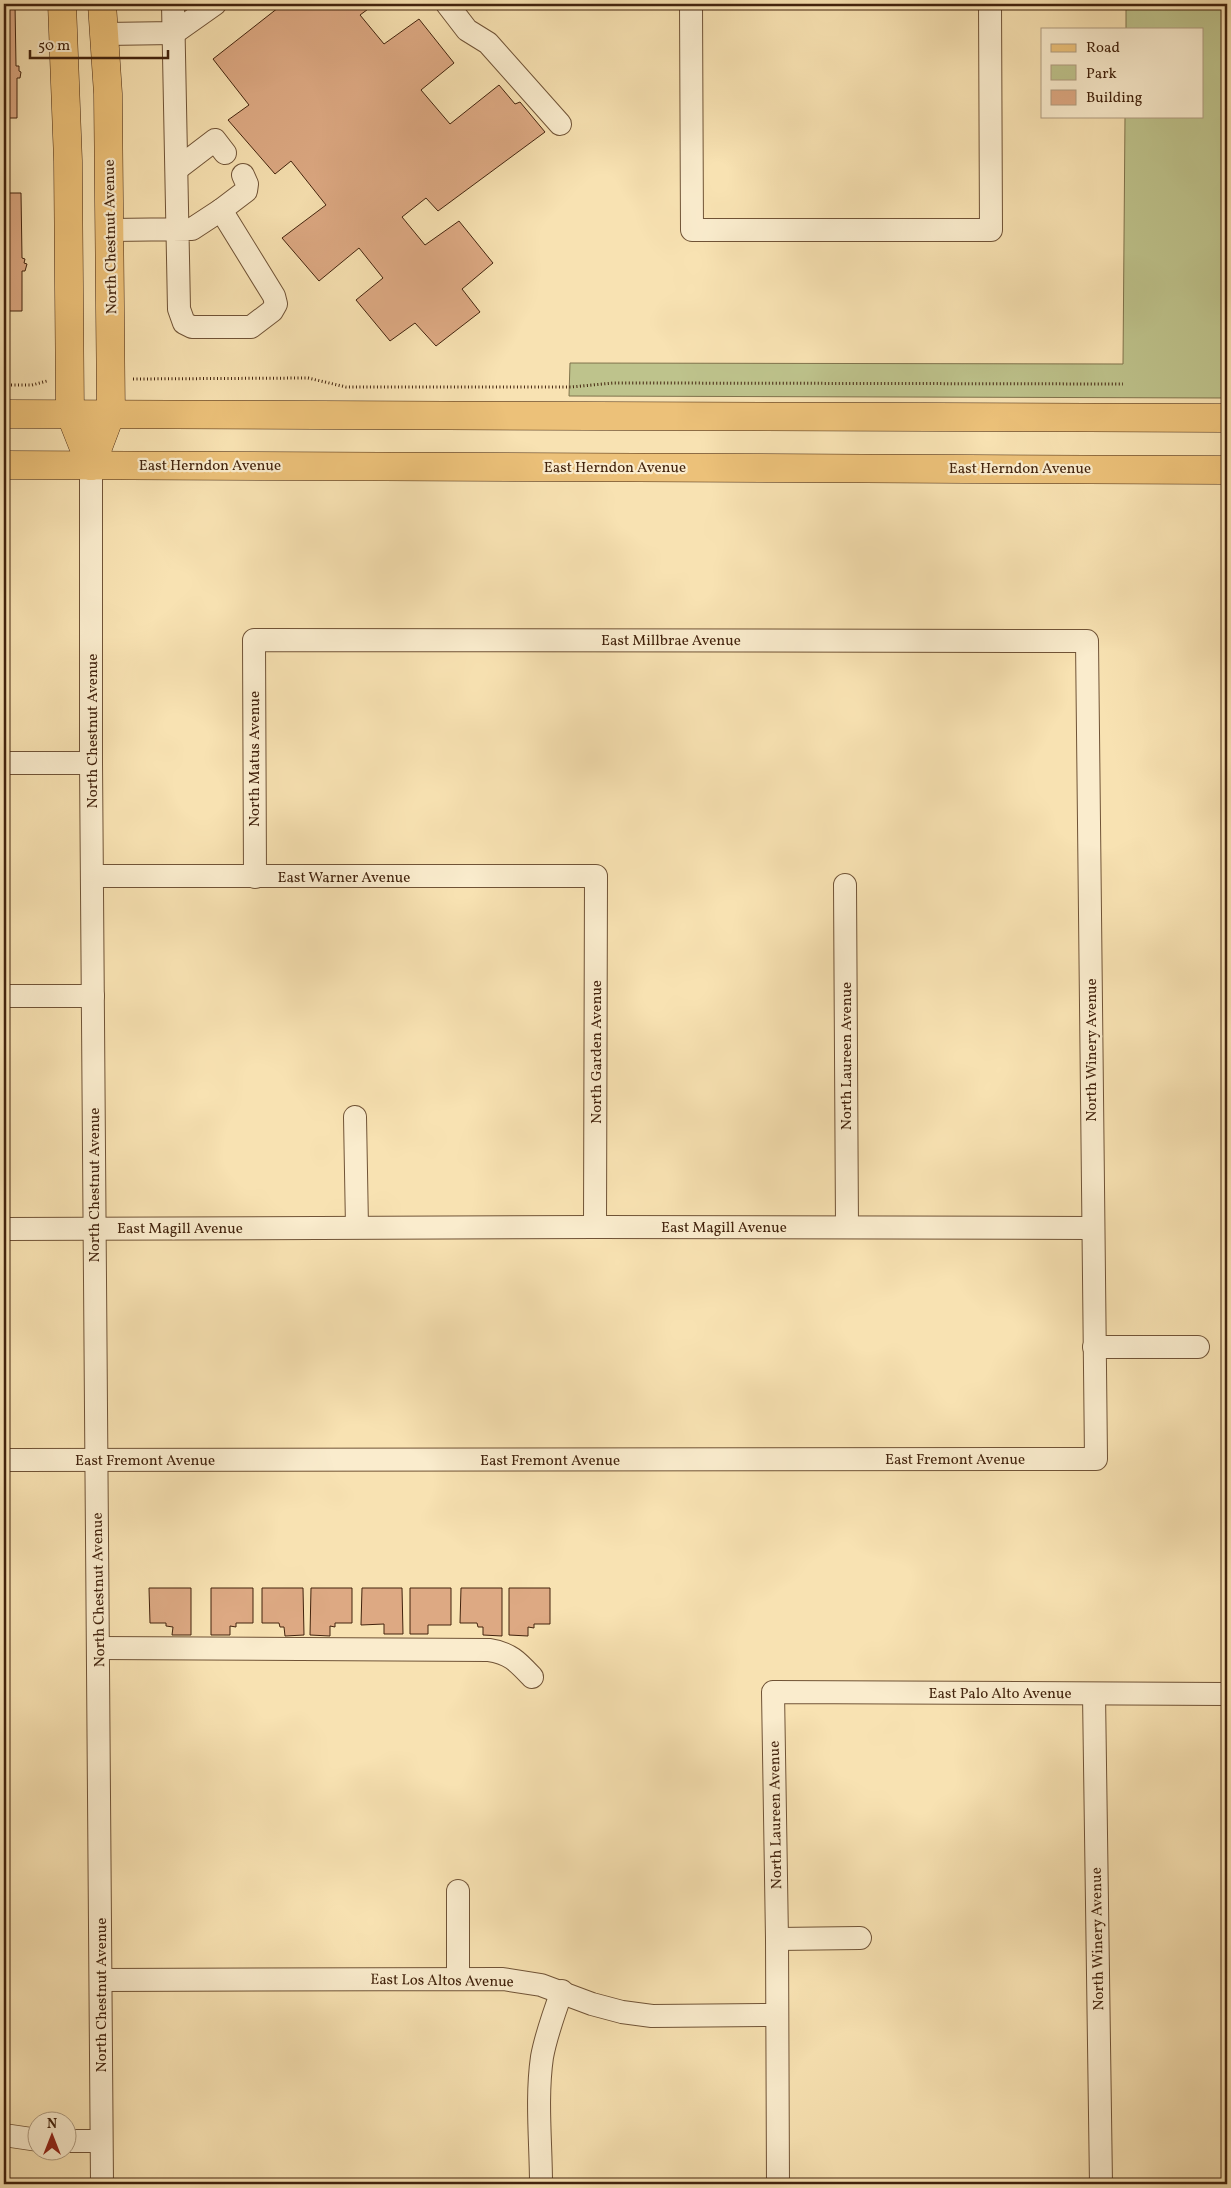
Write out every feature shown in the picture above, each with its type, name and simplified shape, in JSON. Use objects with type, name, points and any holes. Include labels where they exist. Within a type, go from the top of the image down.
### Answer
[{"type":"main road","name":"North Chestnut Avenue","points":[[62,4],[68,161],[70,414],[91,466]]},
{"type":"main road","points":[[85,4],[87,18],[105,34]]},
{"type":"main road","name":"North Chestnut Avenue","points":[[91,466],[111,413],[108,94],[102,4]]},
{"type":"main road","points":[[4,414],[1227,418]]},
{"type":"main road","name":"East Herndon Avenue","points":[[4,465],[1227,470]]},
{"type":"street","points":[[173,4],[179,309],[184,322],[192,326],[251,328],[272,311],[276,304],[274,296],[221,210]]},
{"type":"street","points":[[105,34],[174,33],[215,4]]},
{"type":"street","points":[[447,4],[467,30],[488,43],[560,124]]},
{"type":"street","points":[[691,4],[692,230],[991,230],[990,4]]},
{"type":"street","points":[[177,170],[215,140],[225,153]]},
{"type":"street","points":[[110,230],[178,230],[192,228],[221,210],[246,191],[247,184],[243,175]]},
{"type":"street","name":"North Chestnut Avenue","points":[[91,466],[91,764],[102,2184]]},
{"type":"street","name":"East Millbrae Avenue","points":[[254,640],[1087,641]]},
{"type":"street","name":"North Matus Avenue","points":[[254,640],[254,877]]},
{"type":"street","name":"North Winery Avenue","points":[[1087,641],[1096,1459]]},
{"type":"street","points":[[4,764],[91,764]]},
{"type":"street","name":"East Warner Avenue","points":[[92,876],[596,876]]},
{"type":"street","name":"North Garden Avenue","points":[[595,1227],[596,876]]},
{"type":"street","name":"North Laureen Avenue","points":[[845,885],[847,1227]]},
{"type":"street","points":[[4,996],[93,996]]},
{"type":"street","points":[[355,1117],[357,1227]]},
{"type":"street","name":"East Magill Avenue","points":[[4,1229],[357,1227],[1092,1228]]},
{"type":"street","points":[[1094,1347],[1198,1347]]},
{"type":"street","name":"East Fremont Avenue","points":[[4,1460],[1096,1459]]},
{"type":"street","points":[[98,1648],[489,1650],[505,1652],[532,1677]]},
{"type":"street","name":"North Laureen Avenue","points":[[773,1692],[778,2184]]},
{"type":"street","name":"East Palo Alto Avenue","points":[[773,1692],[1227,1694]]},
{"type":"street","name":"North Winery Avenue","points":[[1094,1694],[1101,2184]]},
{"type":"street","points":[[458,1892],[458,1979]]},
{"type":"street","points":[[777,1939],[860,1938]]},
{"type":"street","name":"East Los Altos Avenue","points":[[101,1980],[458,1979],[521,1981],[542,1984],[600,2006],[622,2012],[652,2016],[777,2014]]},
{"type":"street","points":[[541,2184],[540,2080],[542,2059],[547,2034],[562,1991]]},
{"type":"street","points":[[4,2135],[28,2139]]},
{"type":"street","points":[[78,2141],[102,2141]]},
{"type":"path","points":[[137,379],[308,378],[356,387],[571,387],[632,383],[1123,384]]},
{"type":"path","points":[[4,385],[32,385],[42,381]]},
{"type":"green space","points":[[1126,4],[1227,4],[1227,398],[569,396],[570,363],[1123,364],[1125,118],[1204,118],[1204,28],[1126,28]]},
{"type":"building","points":[[4,4],[15,4],[16,66],[19,66],[19,71],[21,72],[20,78],[17,78],[17,118],[4,118]]},
{"type":"building","points":[[283,4],[375,4],[360,15],[384,44],[419,19],[454,63],[421,90],[450,124],[499,85],[515,104],[520,102],[545,132],[438,211],[426,198],[402,217],[425,245],[459,221],[493,263],[462,289],[480,312],[436,346],[415,323],[390,341],[356,300],[383,278],[359,248],[319,281],[282,238],[326,205],[291,161],[275,174],[228,120],[249,105],[213,59]]},
{"type":"building","points":[[4,193],[21,193],[22,258],[25,259],[24,263],[27,264],[25,271],[22,271],[22,311],[4,311]]},
{"type":"building","points":[[1223,522],[1227,522],[1227,583],[1223,583]]},
{"type":"building","points":[[149,1588],[191,1588],[191,1635],[172,1635],[173,1627],[166,1626],[166,1623],[150,1623]]},
{"type":"building","points":[[211,1588],[253,1588],[253,1623],[236,1623],[236,1627],[230,1626],[230,1635],[211,1635]]},
{"type":"building","points":[[262,1588],[303,1588],[304,1635],[285,1636],[284,1627],[280,1627],[279,1623],[262,1623]]},
{"type":"building","points":[[311,1588],[352,1588],[352,1623],[335,1623],[335,1627],[330,1626],[330,1636],[310,1635]]},
{"type":"building","points":[[362,1588],[402,1588],[403,1634],[384,1634],[384,1624],[361,1625]]},
{"type":"building","points":[[410,1588],[451,1588],[451,1625],[428,1625],[428,1634],[410,1634]]},
{"type":"building","points":[[461,1588],[502,1588],[502,1636],[483,1635],[483,1627],[478,1627],[477,1623],[460,1623]]},
{"type":"building","points":[[509,1588],[550,1588],[550,1624],[534,1624],[534,1628],[528,1627],[528,1636],[509,1635]]}]
